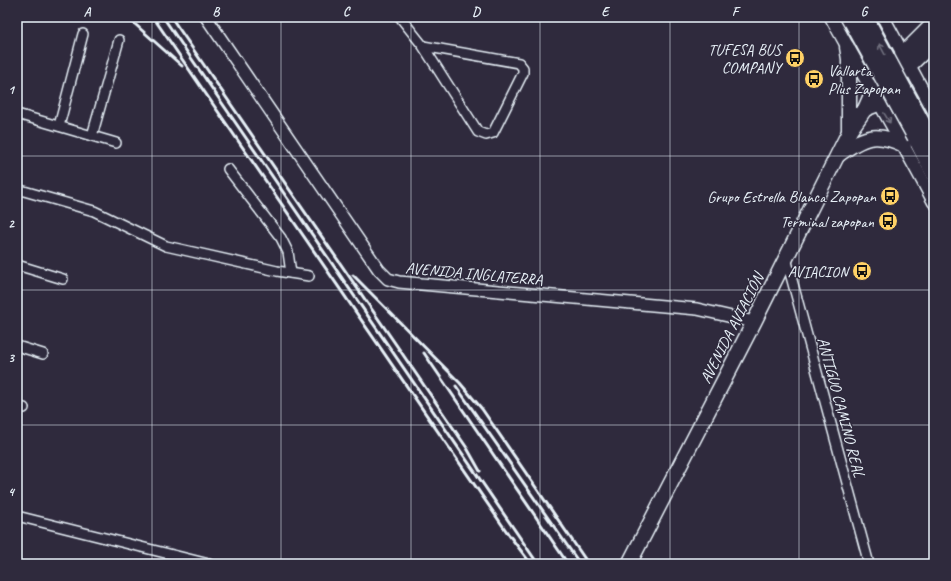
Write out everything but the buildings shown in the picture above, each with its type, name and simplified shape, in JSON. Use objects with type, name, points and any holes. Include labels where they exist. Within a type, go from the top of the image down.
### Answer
[{"type":"highway","points":[[855,18],[923,137],[934,174]]},
{"type":"main road","points":[[832,18],[844,29],[855,31],[866,25],[871,17]]},
{"type":"main road","points":[[883,17],[934,111]]},
{"type":"main road","points":[[832,18],[875,98],[923,137],[934,202]]},
{"type":"main road","points":[[906,60],[934,23]]},
{"type":"main road","points":[[906,60],[934,42]]},
{"type":"main road","points":[[848,47],[849,132]]},
{"type":"main road","name":"AVENIDA AVIACIÓN","points":[[629,564],[754,322],[849,132],[865,109],[906,60]]},
{"type":"main road","points":[[838,155],[861,140],[870,138],[923,137]]},
{"type":"street","name":"AVENIDA INGLATERRA","points":[[206,17],[379,270],[388,279],[399,282],[698,309],[754,322]]},
{"type":"street","points":[[400,17],[423,46],[478,132],[486,135],[493,133],[523,72],[522,65],[519,63],[423,46]]},
{"type":"street","points":[[59,126],[83,34]]},
{"type":"street","points":[[92,136],[120,40]]},
{"type":"street","points":[[17,114],[116,143]]},
{"type":"street","points":[[228,169],[281,238],[288,252],[291,273]]},
{"type":"street","points":[[17,190],[94,211],[166,246],[277,271],[309,276]]},
{"type":"street","name":"ANTIGUO CAMINO REAL","points":[[786,258],[869,564]]},
{"type":"street","points":[[17,265],[63,279]]},
{"type":"street","points":[[17,346],[43,354]]},
{"type":"street","points":[[17,518],[203,563]]},
{"type":"railway","points":[[127,17],[182,66]]},
{"type":"railway","points":[[153,17],[509,535],[531,564]]},
{"type":"railway","points":[[163,17],[538,564]]},
{"type":"railway","points":[[171,17],[467,448],[480,471]]},
{"type":"railway","points":[[353,275],[460,383],[482,409],[585,559]]},
{"type":"railway","points":[[424,353],[568,564]]},
{"type":"railway","points":[[456,386],[580,564]]},
{"type":"place","name":"TUFESA BUS COMPANY","points":[[795,58]]},
{"type":"place","name":"Vallarta Plus Zapopan","points":[[814,79]]},
{"type":"place","name":"Grupo Estrella Blanca Zapopan","points":[[890,196]]},
{"type":"place","name":"Terminal zapopan","points":[[888,221]]},
{"type":"place","name":"AVIACION","points":[[862,271]]}]
